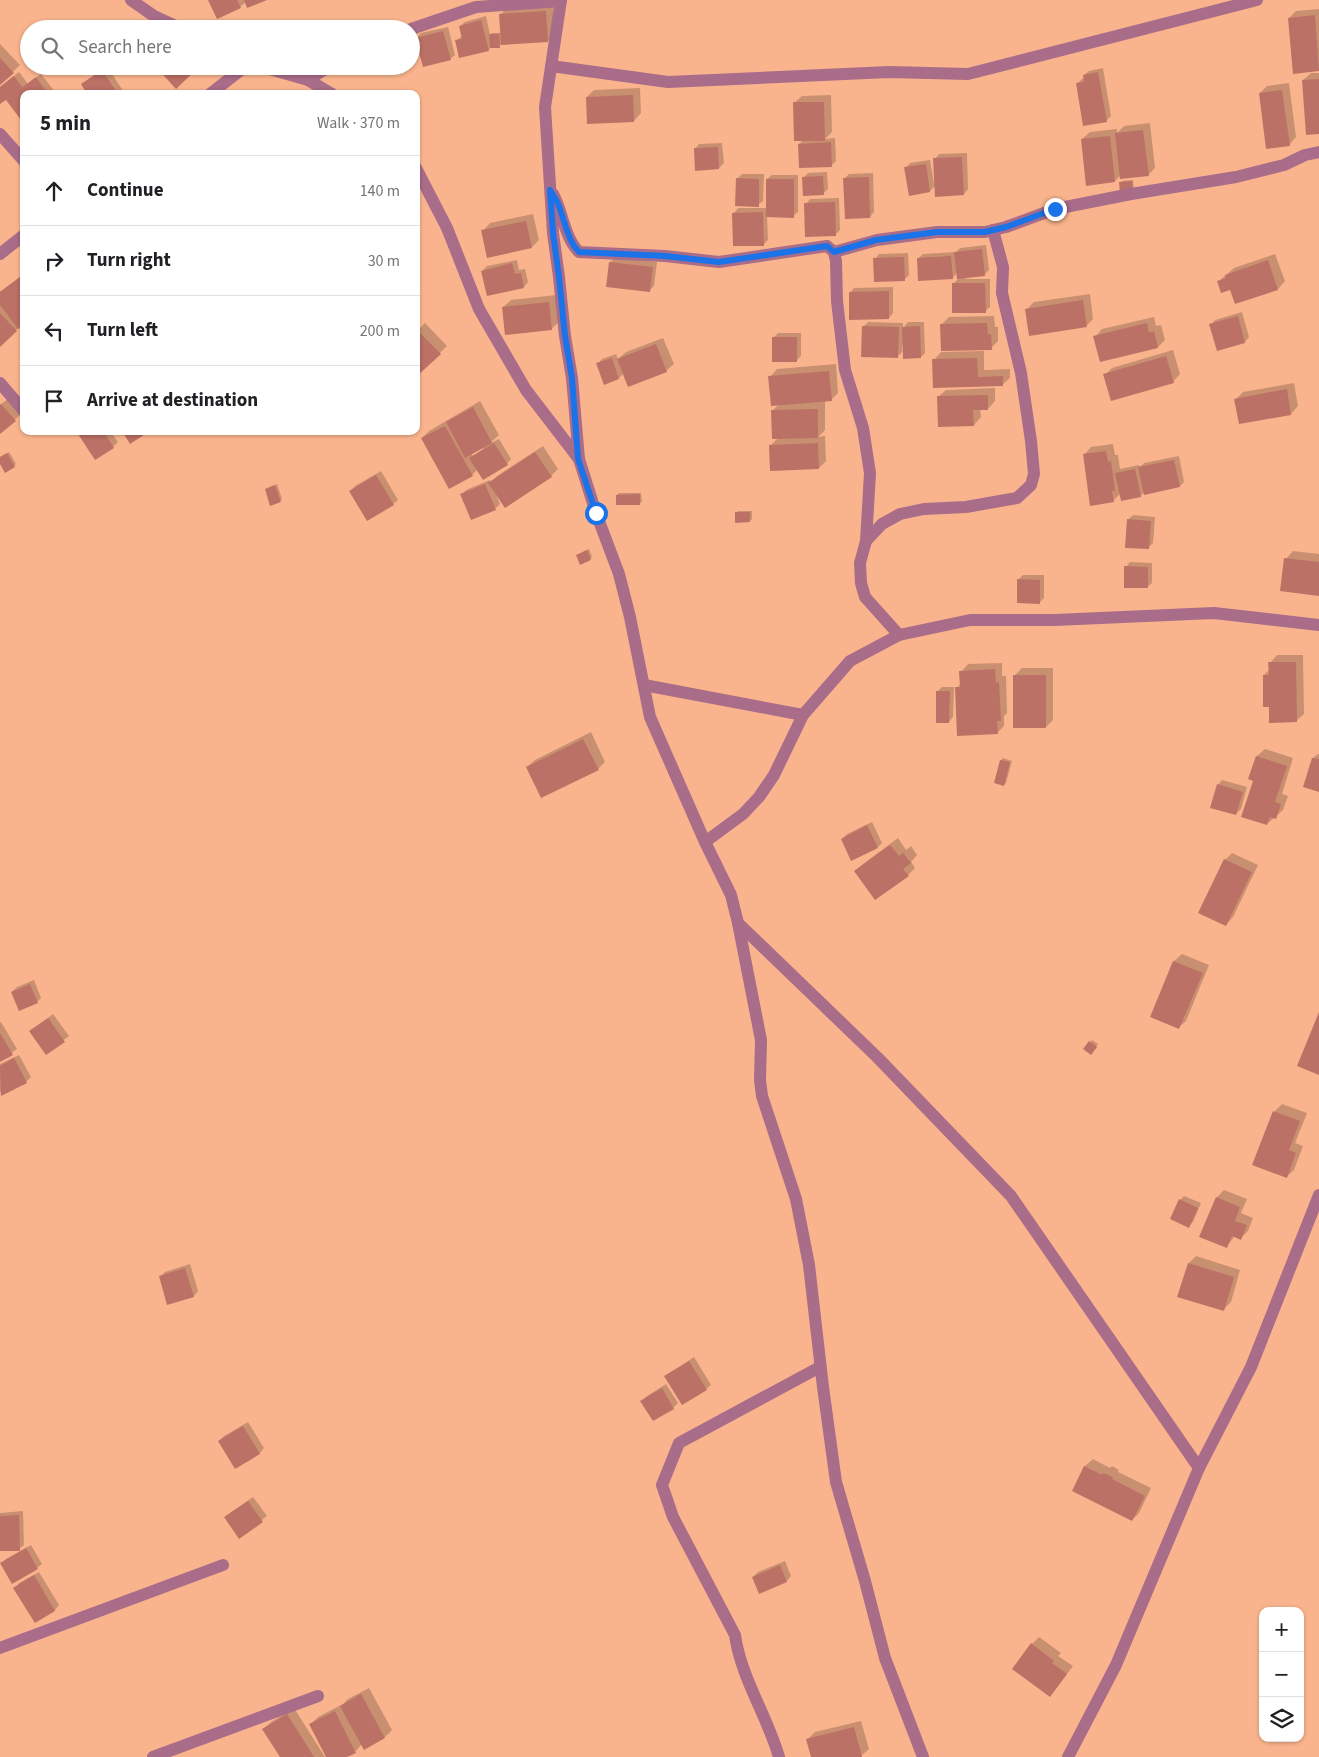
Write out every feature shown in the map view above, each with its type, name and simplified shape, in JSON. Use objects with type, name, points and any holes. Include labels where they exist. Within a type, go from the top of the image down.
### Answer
[{"type":"street","points":[[131,0],[163,20]]},
{"type":"street","points":[[550,66],[668,82],[889,72],[968,74],[1257,0]]},
{"type":"street","points":[[420,26],[476,7],[561,1],[545,107],[553,233],[572,378],[578,459],[619,574],[650,717],[705,842],[731,895],[761,1040],[760,1080],[762,1096],[796,1199],[809,1266],[820,1367],[836,1482],[885,1658],[923,1757]]},
{"type":"street","points":[[215,90],[234,75]]},
{"type":"street","points":[[290,75],[308,80],[325,90]]},
{"type":"street","points":[[308,80],[316,75]]},
{"type":"street","points":[[0,134],[20,156]]},
{"type":"street","points":[[834,252],[876,240],[937,232],[985,232],[1006,227],[1055,209],[1131,194],[1236,177],[1284,165],[1305,155],[1319,152]]},
{"type":"street","points":[[420,176],[447,228],[479,309],[526,390],[578,459]]},
{"type":"street","points":[[550,190],[558,203],[570,239],[579,252],[665,256],[719,262],[827,246],[834,252],[837,301],[845,370],[863,428],[870,473],[866,541],[860,563],[861,583],[865,597],[899,635]]},
{"type":"street","points":[[866,541],[882,524],[900,514],[924,509],[966,507],[1017,498],[1031,486],[1034,474],[1031,440],[1021,373],[1002,293],[1003,268],[993,230]]},
{"type":"street","points":[[0,254],[20,238]]},
{"type":"street","points":[[0,383],[20,406]]},
{"type":"street","points":[[705,842],[743,814],[759,797],[774,775],[803,715],[850,661],[899,635],[970,620],[1055,620],[1214,613],[1319,625]]},
{"type":"street","points":[[644,685],[803,715]]},
{"type":"street","points":[[738,922],[878,1058],[1011,1196],[1199,1468]]},
{"type":"street","points":[[1068,1757],[1116,1665],[1199,1468],[1250,1367],[1319,1195]]},
{"type":"street","points":[[779,1757],[773,1736],[737,1652],[735,1635],[673,1517],[662,1484],[679,1443],[820,1367]]},
{"type":"street","points":[[0,1648],[223,1565]]},
{"type":"street","points":[[153,1757],[318,1696]]},
{"type":"building","points":[[208,0],[237,0],[241,8],[217,19]]},
{"type":"building","points":[[244,0],[267,0],[247,8]]},
{"type":"building","points":[[546,11],[548,42],[501,45],[499,14]]},
{"type":"building","points":[[1315,15],[1319,71],[1293,74],[1288,18]]},
{"type":"building","points":[[481,20],[489,51],[459,58],[455,40],[462,39],[459,26]]},
{"type":"building","points":[[443,31],[451,60],[423,67],[420,56],[420,37]]},
{"type":"building","points":[[489,34],[499,34],[500,48],[490,48]]},
{"type":"building","points":[[0,58],[14,73],[0,85]]},
{"type":"building","points":[[1098,72],[1107,122],[1083,126],[1076,83],[1084,82],[1083,75]]},
{"type":"building","points":[[94,75],[105,75],[115,90],[85,90],[81,84]]},
{"type":"building","points":[[163,75],[191,75],[176,89]]},
{"type":"building","points":[[14,76],[22,87],[16,92],[36,77],[45,90],[20,90],[20,119],[6,100],[0,104],[0,87]]},
{"type":"building","points":[[1319,79],[1319,134],[1306,135],[1302,80]]},
{"type":"building","points":[[1282,90],[1290,146],[1266,149],[1259,93]]},
{"type":"building","points":[[633,95],[634,122],[587,124],[586,97]]},
{"type":"building","points":[[793,102],[824,102],[825,141],[794,141]]},
{"type":"building","points":[[1143,130],[1149,176],[1120,179],[1115,133]]},
{"type":"building","points":[[1110,136],[1115,182],[1086,186],[1081,139]]},
{"type":"building","points":[[831,142],[832,167],[799,168],[798,144]]},
{"type":"building","points":[[718,147],[719,169],[695,171],[694,148]]},
{"type":"building","points":[[962,157],[964,195],[935,197],[933,158]]},
{"type":"building","points":[[926,164],[930,192],[909,196],[904,167]]},
{"type":"building","points":[[823,176],[824,195],[803,196],[802,177]]},
{"type":"building","points":[[869,177],[870,218],[845,219],[843,178]]},
{"type":"building","points":[[736,178],[759,179],[759,207],[735,206]]},
{"type":"building","points":[[766,179],[794,179],[794,218],[766,217]]},
{"type":"building","points":[[1132,181],[1133,192],[1120,193],[1119,182]]},
{"type":"building","points":[[835,202],[836,236],[805,237],[804,203]]},
{"type":"building","points":[[763,212],[764,246],[733,246],[732,213]]},
{"type":"building","points":[[526,221],[532,248],[487,258],[481,230]]},
{"type":"building","points":[[982,249],[985,276],[957,279],[954,252]]},
{"type":"building","points":[[951,256],[953,279],[918,281],[917,258]]},
{"type":"building","points":[[904,257],[905,281],[874,282],[873,258]]},
{"type":"building","points":[[1268,260],[1278,290],[1235,304],[1230,290],[1221,293],[1217,281],[1226,278],[1225,275]]},
{"type":"building","points":[[609,262],[653,267],[650,292],[606,287]]},
{"type":"building","points":[[512,263],[515,274],[521,273],[524,288],[487,296],[481,271]]},
{"type":"building","points":[[20,277],[20,328],[18,329],[0,305],[0,292]]},
{"type":"building","points":[[952,283],[985,283],[986,313],[952,313]]},
{"type":"building","points":[[889,291],[889,319],[849,320],[849,292]]},
{"type":"building","points":[[1083,300],[1087,327],[1029,336],[1025,309]]},
{"type":"building","points":[[549,302],[552,330],[505,335],[502,307]]},
{"type":"building","points":[[0,313],[17,331],[0,347]]},
{"type":"building","points":[[1238,316],[1245,343],[1217,351],[1209,324]]},
{"type":"building","points":[[987,323],[988,334],[991,334],[992,350],[941,351],[940,324]]},
{"type":"building","points":[[1147,323],[1149,333],[1154,331],[1158,348],[1100,362],[1093,336]]},
{"type":"building","points":[[862,326],[899,327],[898,358],[861,357]]},
{"type":"building","points":[[920,326],[921,358],[903,359],[902,327]]},
{"type":"building","points":[[420,333],[441,354],[420,373]]},
{"type":"building","points":[[772,337],[797,337],[797,362],[772,362]]},
{"type":"building","points":[[656,344],[667,372],[628,387],[617,359]]},
{"type":"building","points":[[1166,356],[1174,383],[1111,401],[1103,374]]},
{"type":"building","points":[[612,358],[619,379],[604,385],[596,363]]},
{"type":"building","points":[[977,358],[978,377],[1003,376],[1003,386],[933,388],[932,359]]},
{"type":"building","points":[[829,371],[832,401],[771,406],[768,376]]},
{"type":"building","points":[[1287,389],[1291,415],[1239,424],[1234,399]]},
{"type":"building","points":[[988,395],[988,410],[973,410],[974,426],[938,427],[937,396]]},
{"type":"building","points":[[0,405],[16,421],[0,434]]},
{"type":"building","points":[[473,407],[492,443],[465,458],[446,422]]},
{"type":"building","points":[[818,409],[818,438],[772,439],[771,410]]},
{"type":"building","points":[[445,426],[473,476],[449,489],[421,438]]},
{"type":"building","points":[[79,435],[106,435],[114,448],[95,460]]},
{"type":"building","points":[[124,435],[144,435],[130,444]]},
{"type":"building","points":[[494,443],[508,465],[483,480],[469,458]]},
{"type":"building","points":[[818,443],[819,469],[770,471],[769,445]]},
{"type":"building","points":[[1106,451],[1108,462],[1111,461],[1115,491],[1112,491],[1114,502],[1090,506],[1083,454]]},
{"type":"building","points":[[535,452],[552,477],[505,508],[488,483]]},
{"type":"building","points":[[7,453],[15,467],[5,473],[0,464],[0,457]]},
{"type":"building","points":[[1174,460],[1180,487],[1144,495],[1138,467]]},
{"type":"building","points":[[1135,469],[1141,497],[1121,501],[1115,473]]},
{"type":"building","points":[[376,475],[394,505],[367,521],[349,491]]},
{"type":"building","points":[[485,484],[496,510],[471,520],[460,494]]},
{"type":"building","points":[[275,485],[281,502],[270,506],[265,489]]},
{"type":"building","points":[[640,494],[640,505],[616,505],[616,495]]},
{"type":"building","points":[[735,512],[750,512],[750,522],[735,523]]},
{"type":"building","points":[[1127,519],[1151,521],[1149,549],[1125,548]]},
{"type":"building","points":[[587,550],[591,560],[580,565],[576,555]]},
{"type":"building","points":[[1284,558],[1319,562],[1319,596],[1280,591]]},
{"type":"building","points":[[1124,566],[1148,567],[1148,588],[1124,588]]},
{"type":"building","points":[[1017,579],[1040,580],[1040,604],[1017,603]]},
{"type":"building","points":[[1268,662],[1296,662],[1297,722],[1269,723],[1269,707],[1263,707],[1263,675],[1269,675]]},
{"type":"building","points":[[995,669],[996,683],[999,682],[1001,721],[997,721],[998,734],[957,736],[955,687],[960,687],[959,671]]},
{"type":"building","points":[[1013,675],[1046,675],[1046,728],[1013,728]]},
{"type":"building","points":[[936,691],[950,691],[949,723],[936,723]]},
{"type":"building","points":[[583,739],[599,770],[541,798],[526,767]]},
{"type":"building","points":[[1256,756],[1287,766],[1275,802],[1281,804],[1276,819],[1270,817],[1267,825],[1241,817],[1253,781],[1248,779]]},
{"type":"building","points":[[1312,758],[1319,759],[1319,792],[1303,787]]},
{"type":"building","points":[[1000,760],[1010,762],[1004,786],[994,783]]},
{"type":"building","points":[[1217,784],[1243,792],[1236,815],[1210,808]]},
{"type":"building","points":[[867,825],[878,848],[851,861],[841,839]]},
{"type":"building","points":[[890,845],[899,856],[903,853],[911,863],[903,869],[909,876],[875,900],[854,871]]},
{"type":"building","points":[[1224,859],[1252,872],[1226,926],[1198,913]]},
{"type":"building","points":[[1173,961],[1203,973],[1179,1029],[1150,1017]]},
{"type":"building","points":[[30,984],[38,1003],[19,1011],[11,992]]},
{"type":"building","points":[[1319,1012],[1319,1075],[1297,1066]]},
{"type":"building","points":[[48,1018],[65,1042],[46,1055],[29,1031]]},
{"type":"building","points":[[0,1033],[13,1055],[0,1062]]},
{"type":"building","points":[[1089,1041],[1097,1047],[1091,1055],[1083,1049]]},
{"type":"building","points":[[14,1058],[27,1083],[1,1096],[0,1066]]},
{"type":"building","points":[[1273,1111],[1300,1121],[1289,1150],[1296,1153],[1287,1178],[1252,1165]]},
{"type":"building","points":[[1216,1197],[1240,1207],[1235,1221],[1247,1225],[1241,1240],[1232,1236],[1227,1248],[1199,1237]]},
{"type":"building","points":[[1179,1199],[1198,1208],[1189,1228],[1170,1219]]},
{"type":"building","points":[[1188,1263],[1234,1277],[1224,1311],[1177,1297]]},
{"type":"building","points":[[185,1268],[194,1297],[167,1305],[159,1276]]},
{"type":"building","points":[[689,1361],[707,1390],[682,1405],[664,1376]]},
{"type":"building","points":[[662,1388],[674,1409],[653,1421],[640,1401]]},
{"type":"building","points":[[243,1426],[260,1454],[235,1469],[218,1441]]},
{"type":"building","points":[[1084,1466],[1102,1475],[1103,1473],[1113,1477],[1112,1479],[1145,1496],[1132,1521],[1072,1491]]},
{"type":"building","points":[[248,1501],[263,1522],[239,1539],[224,1517]]},
{"type":"building","points":[[19,1515],[20,1551],[0,1551],[0,1516]]},
{"type":"building","points":[[26,1548],[38,1569],[12,1584],[0,1563]]},
{"type":"building","points":[[780,1565],[787,1582],[759,1594],[752,1577]]},
{"type":"building","points":[[34,1575],[55,1611],[35,1623],[13,1588]]},
{"type":"building","points":[[1031,1643],[1067,1674],[1050,1697],[1012,1669]]},
{"type":"building","points":[[361,1694],[385,1738],[364,1750],[340,1706]]},
{"type":"building","points":[[335,1711],[356,1753],[347,1757],[326,1757],[309,1724]]},
{"type":"building","points":[[287,1714],[314,1757],[280,1757],[262,1729]]},
{"type":"building","points":[[854,1727],[862,1757],[811,1757],[806,1739]]},
{"type":"route","points":[[596,513],[578,459],[572,378],[565,336],[550,190],[558,203],[570,239],[579,252],[665,256],[719,262],[827,246],[834,252],[876,240],[937,232],[985,232],[1006,227],[1055,209]]}]
